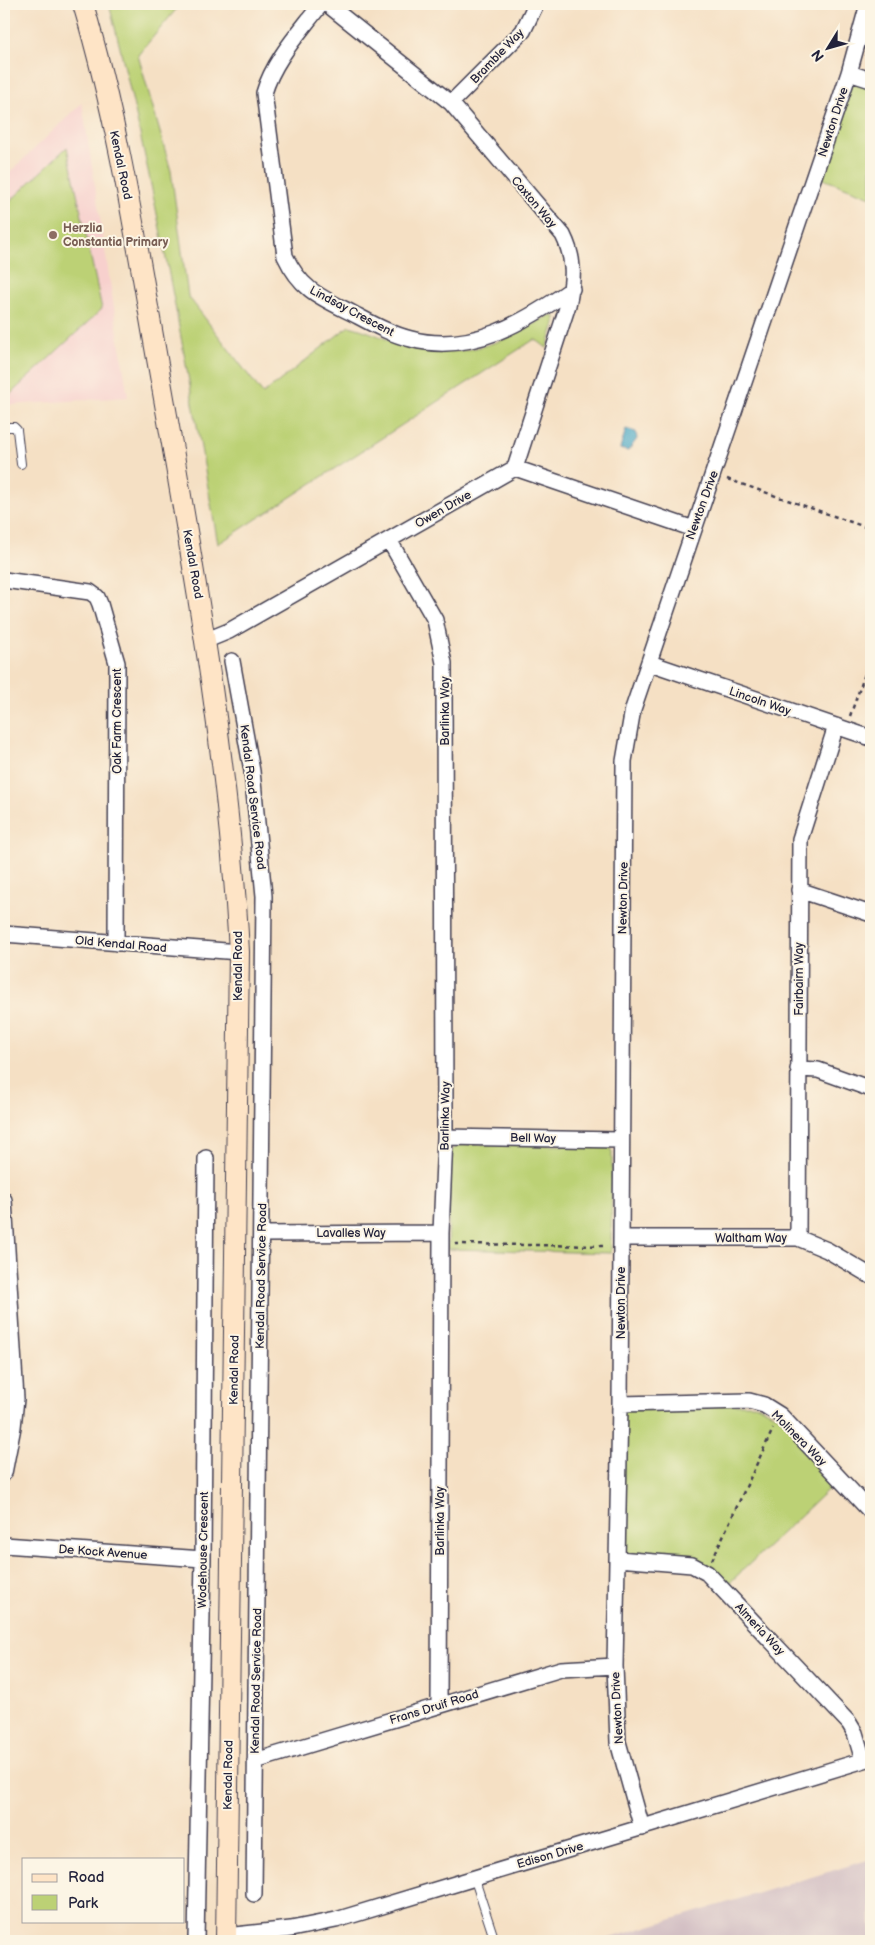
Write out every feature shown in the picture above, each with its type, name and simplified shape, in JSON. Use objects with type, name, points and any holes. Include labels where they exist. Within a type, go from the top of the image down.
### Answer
[{"type":"main road","name":"Kendal Road","points":[[83,4],[98,60],[128,200],[207,640],[231,831],[239,952],[226,1939]]},
{"type":"street","name":"Lindsay Crescent","points":[[321,4],[278,62],[268,78],[264,93],[286,256],[293,272],[303,285],[315,294],[390,332],[412,340],[433,343],[479,339],[501,332],[572,289]]},
{"type":"street","name":"Caxton Way","points":[[327,4],[451,103],[563,235],[570,250],[574,265],[572,289],[564,321],[515,468]]},
{"type":"street","name":"Bramble Way","points":[[451,103],[523,31],[536,4]]},
{"type":"street","name":"Newton Drive","points":[[642,1828],[618,1742],[615,1666],[620,1404],[620,1140],[624,761],[633,709],[849,73],[868,4]]},
{"type":"street","points":[[849,73],[871,80]]},
{"type":"street","name":"Owen Drive","points":[[207,640],[229,631],[515,468]]},
{"type":"street","points":[[515,468],[694,529]]},
{"type":"street","name":"Barlinka Way","points":[[389,540],[435,620],[444,663],[445,1137],[441,1238],[439,1705]]},
{"type":"street","name":"Oak Farm Crescent","points":[[4,580],[90,592],[97,597],[100,604],[117,663],[116,943]]},
{"type":"street","name":"Kendal Road Service Road","points":[[232,661],[252,771],[262,877],[262,1234],[254,1894]]},
{"type":"street","name":"Lincoln Way","points":[[650,663],[871,738]]},
{"type":"street","name":"Fairbairn Way","points":[[798,1238],[800,839],[840,728]]},
{"type":"street","points":[[799,890],[871,914]]},
{"type":"street","name":"Old Kendal Road","points":[[4,934],[239,952]]},
{"type":"street","points":[[798,1069],[818,1070],[871,1089]]},
{"type":"street","name":"Bell Way","points":[[445,1137],[620,1140]]},
{"type":"street","name":"Wodehouse Crescent","points":[[196,1941],[203,1559],[206,1158]]},
{"type":"street","points":[[4,1200],[7,1303],[16,1409],[4,1473]]},
{"type":"street","name":"Lavalles Way","points":[[262,1234],[441,1238]]},
{"type":"street","name":"Waltham Way","points":[[621,1242],[798,1238],[827,1250],[871,1276]]},
{"type":"street","name":"Molinera Way","points":[[620,1404],[749,1401],[764,1405],[780,1415],[871,1512]]},
{"type":"street","name":"De Kock Avenue","points":[[4,1545],[203,1559]]},
{"type":"street","name":"Almeria Way","points":[[618,1559],[692,1565],[707,1573],[849,1723],[867,1759]]},
{"type":"street","name":"Frans Druif Road","points":[[255,1761],[562,1668],[615,1666]]},
{"type":"street","name":"Edison Drive","points":[[226,1939],[336,1920],[867,1759]]},
{"type":"lane","points":[[4,427],[14,427],[18,430],[21,464]]},
{"type":"lane","points":[[474,1877],[494,1941]]},
{"type":"path","points":[[713,475],[871,529]]},
{"type":"path","points":[[840,728],[871,657]]},
{"type":"path","points":[[441,1238],[621,1242]]},
{"type":"path","points":[[707,1573],[780,1415]]},
{"type":"shaded area","name":"Herzlia Constantia Primary","points":[[82,103],[128,397],[10,405],[4,411],[4,178]]},
{"type":"shaded area","points":[[871,1859],[871,1941],[599,1941],[620,1935]]},
{"type":"green space","points":[[109,4],[177,4],[179,6],[138,55],[171,171],[188,296],[263,394],[349,326],[419,351],[447,352],[475,348],[502,340],[551,315],[555,317],[555,324],[547,348],[535,339],[218,544],[182,341],[155,205],[126,71]]},
{"type":"green space","points":[[849,73],[871,80],[871,197],[815,176]]},
{"type":"green space","points":[[67,147],[102,309],[4,400],[4,207]]},
{"type":"green space","points":[[465,1144],[609,1146],[612,1152],[611,1253],[448,1249],[450,1152],[456,1146]]},
{"type":"green space","points":[[620,1404],[755,1404],[779,1416],[839,1479],[724,1588],[706,1569],[618,1559]]},
{"type":"water","points":[[626,429],[636,432],[637,439],[628,451],[620,449]]},
{"type":"place","name":"Herzlia Constantia Primary","points":[[53,235]]}]
